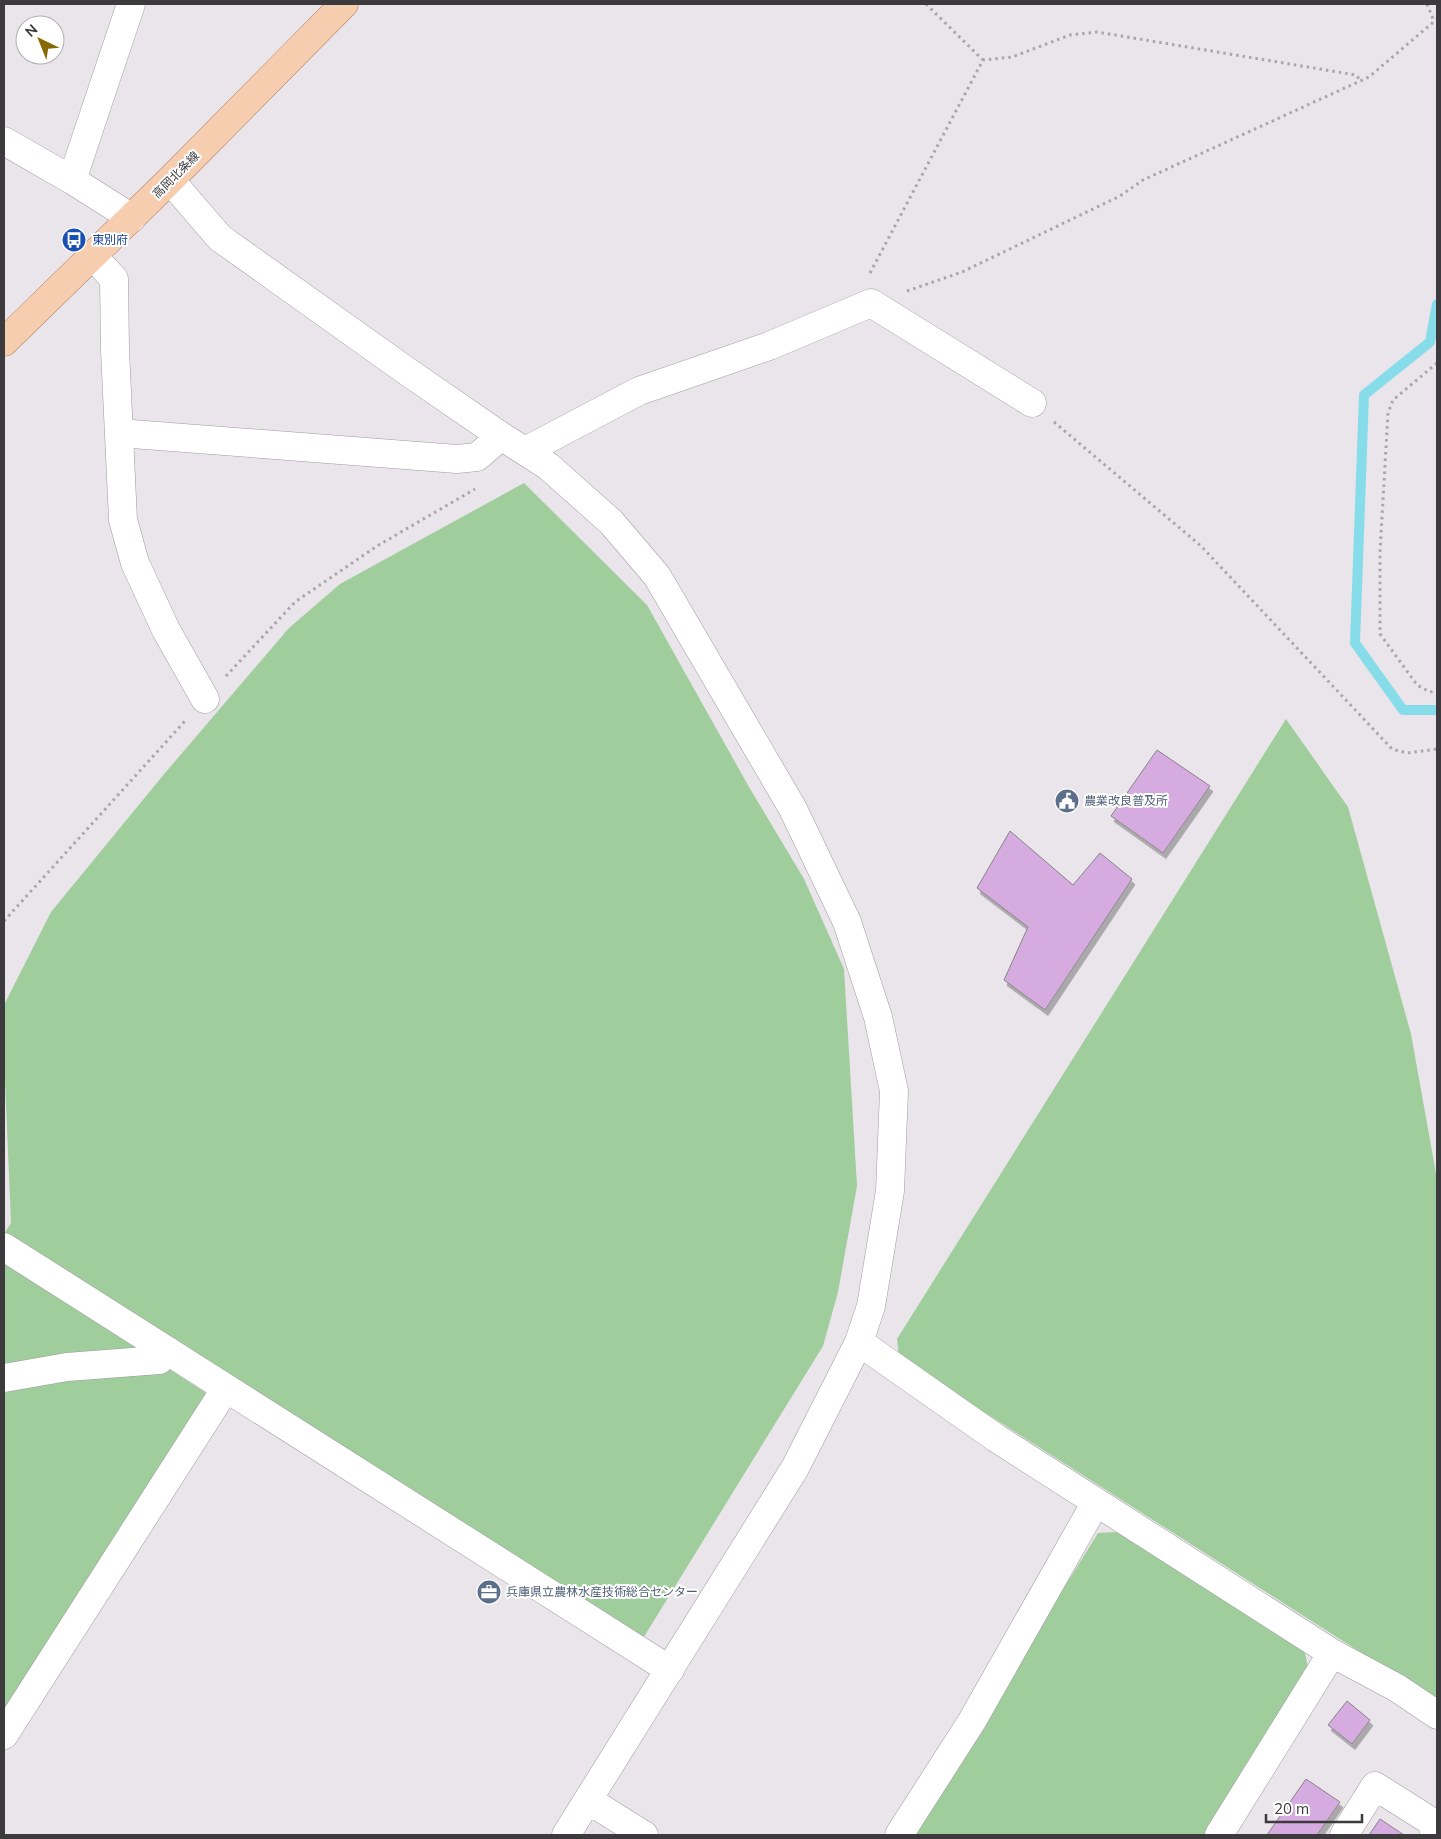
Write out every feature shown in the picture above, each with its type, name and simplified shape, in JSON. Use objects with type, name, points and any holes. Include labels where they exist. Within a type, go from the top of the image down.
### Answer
[{"type":"main road","name":"高岡北条線","points":[[4,342],[132,218],[344,4]]},
{"type":"street","points":[[72,180],[132,4]]},
{"type":"street","points":[[4,141],[72,180],[132,218]]},
{"type":"street","points":[[170,180],[220,238],[408,372],[548,466],[611,522],[657,576],[794,810],[847,922],[878,1017],[894,1091],[890,1191],[870,1306],[859,1342],[795,1468],[566,1835]]},
{"type":"street","points":[[92,256],[114,279],[114,350],[123,520],[135,563],[166,630],[205,699]]},
{"type":"street","points":[[525,451],[639,391],[769,346],[871,303],[1032,403]]},
{"type":"street","points":[[119,434],[457,459],[477,457],[501,436]]},
{"type":"street","points":[[4,1247],[670,1670]]},
{"type":"street","points":[[859,1342],[996,1438],[1332,1653],[1397,1688],[1437,1715]]},
{"type":"street","points":[[4,1378],[67,1367],[159,1360],[168,1351]]},
{"type":"street","points":[[4,1735],[226,1388]]},
{"type":"street","points":[[899,1835],[972,1721],[1096,1502]]},
{"type":"street","points":[[1218,1835],[1332,1653]]},
{"type":"street","points":[[1344,1835],[1375,1786],[1432,1822],[1435,1835]]},
{"type":"street","points":[[588,1800],[644,1835]]},
{"type":"path","points":[[926,4],[983,60]]},
{"type":"path","points":[[983,60],[864,284],[871,303],[962,272],[1120,196],[1142,180],[1369,77],[1436,20],[1427,4]]},
{"type":"path","points":[[983,60],[1012,57],[1070,36],[1097,32],[1356,75],[1361,81]]},
{"type":"path","points":[[1437,362],[1393,400],[1388,413],[1380,552],[1380,634],[1417,685],[1430,692],[1437,691]]},
{"type":"path","points":[[1032,403],[1201,546],[1392,749],[1407,753],[1437,749]]},
{"type":"path","points":[[4,921],[295,602],[377,546],[475,489]]},
{"type":"green space","points":[[524,483],[647,605],[749,787],[804,879],[844,969],[857,1186],[838,1292],[823,1346],[642,1640],[4,1234],[11,1223],[4,1057],[4,1005],[51,912],[165,773],[289,628],[340,584]]},
{"type":"green space","points":[[1286,719],[1348,807],[1411,1034],[1437,1179],[1437,1701],[899,1358],[897,1339]]},
{"type":"green space","points":[[4,1262],[206,1393],[4,1710]]},
{"type":"green space","points":[[1117,1532],[1304,1648],[1308,1668],[1204,1835],[910,1835],[1098,1533]]},
{"type":"building","points":[[1157,750],[1210,786],[1163,853],[1111,816]]},
{"type":"building","points":[[1010,831],[1073,885],[1100,853],[1132,879],[1045,1010],[1004,980],[1028,927],[977,888]]},
{"type":"building","points":[[1347,1701],[1370,1720],[1352,1744],[1328,1725]]},
{"type":"building","points":[[1306,1779],[1340,1802],[1317,1835],[1267,1835]]},
{"type":"building","points":[[1380,1819],[1404,1835],[1369,1835]]},
{"type":"waterway","points":[[1437,304],[1430,342],[1364,395],[1355,643],[1403,710],[1437,710]]},
{"type":"place","name":"東別府","points":[[74,240]]},
{"type":"place","name":"農業改良普及所","points":[[1067,801]]},
{"type":"place","name":"兵庫県立農林水産技術総合センター","points":[[489,1592]]}]
